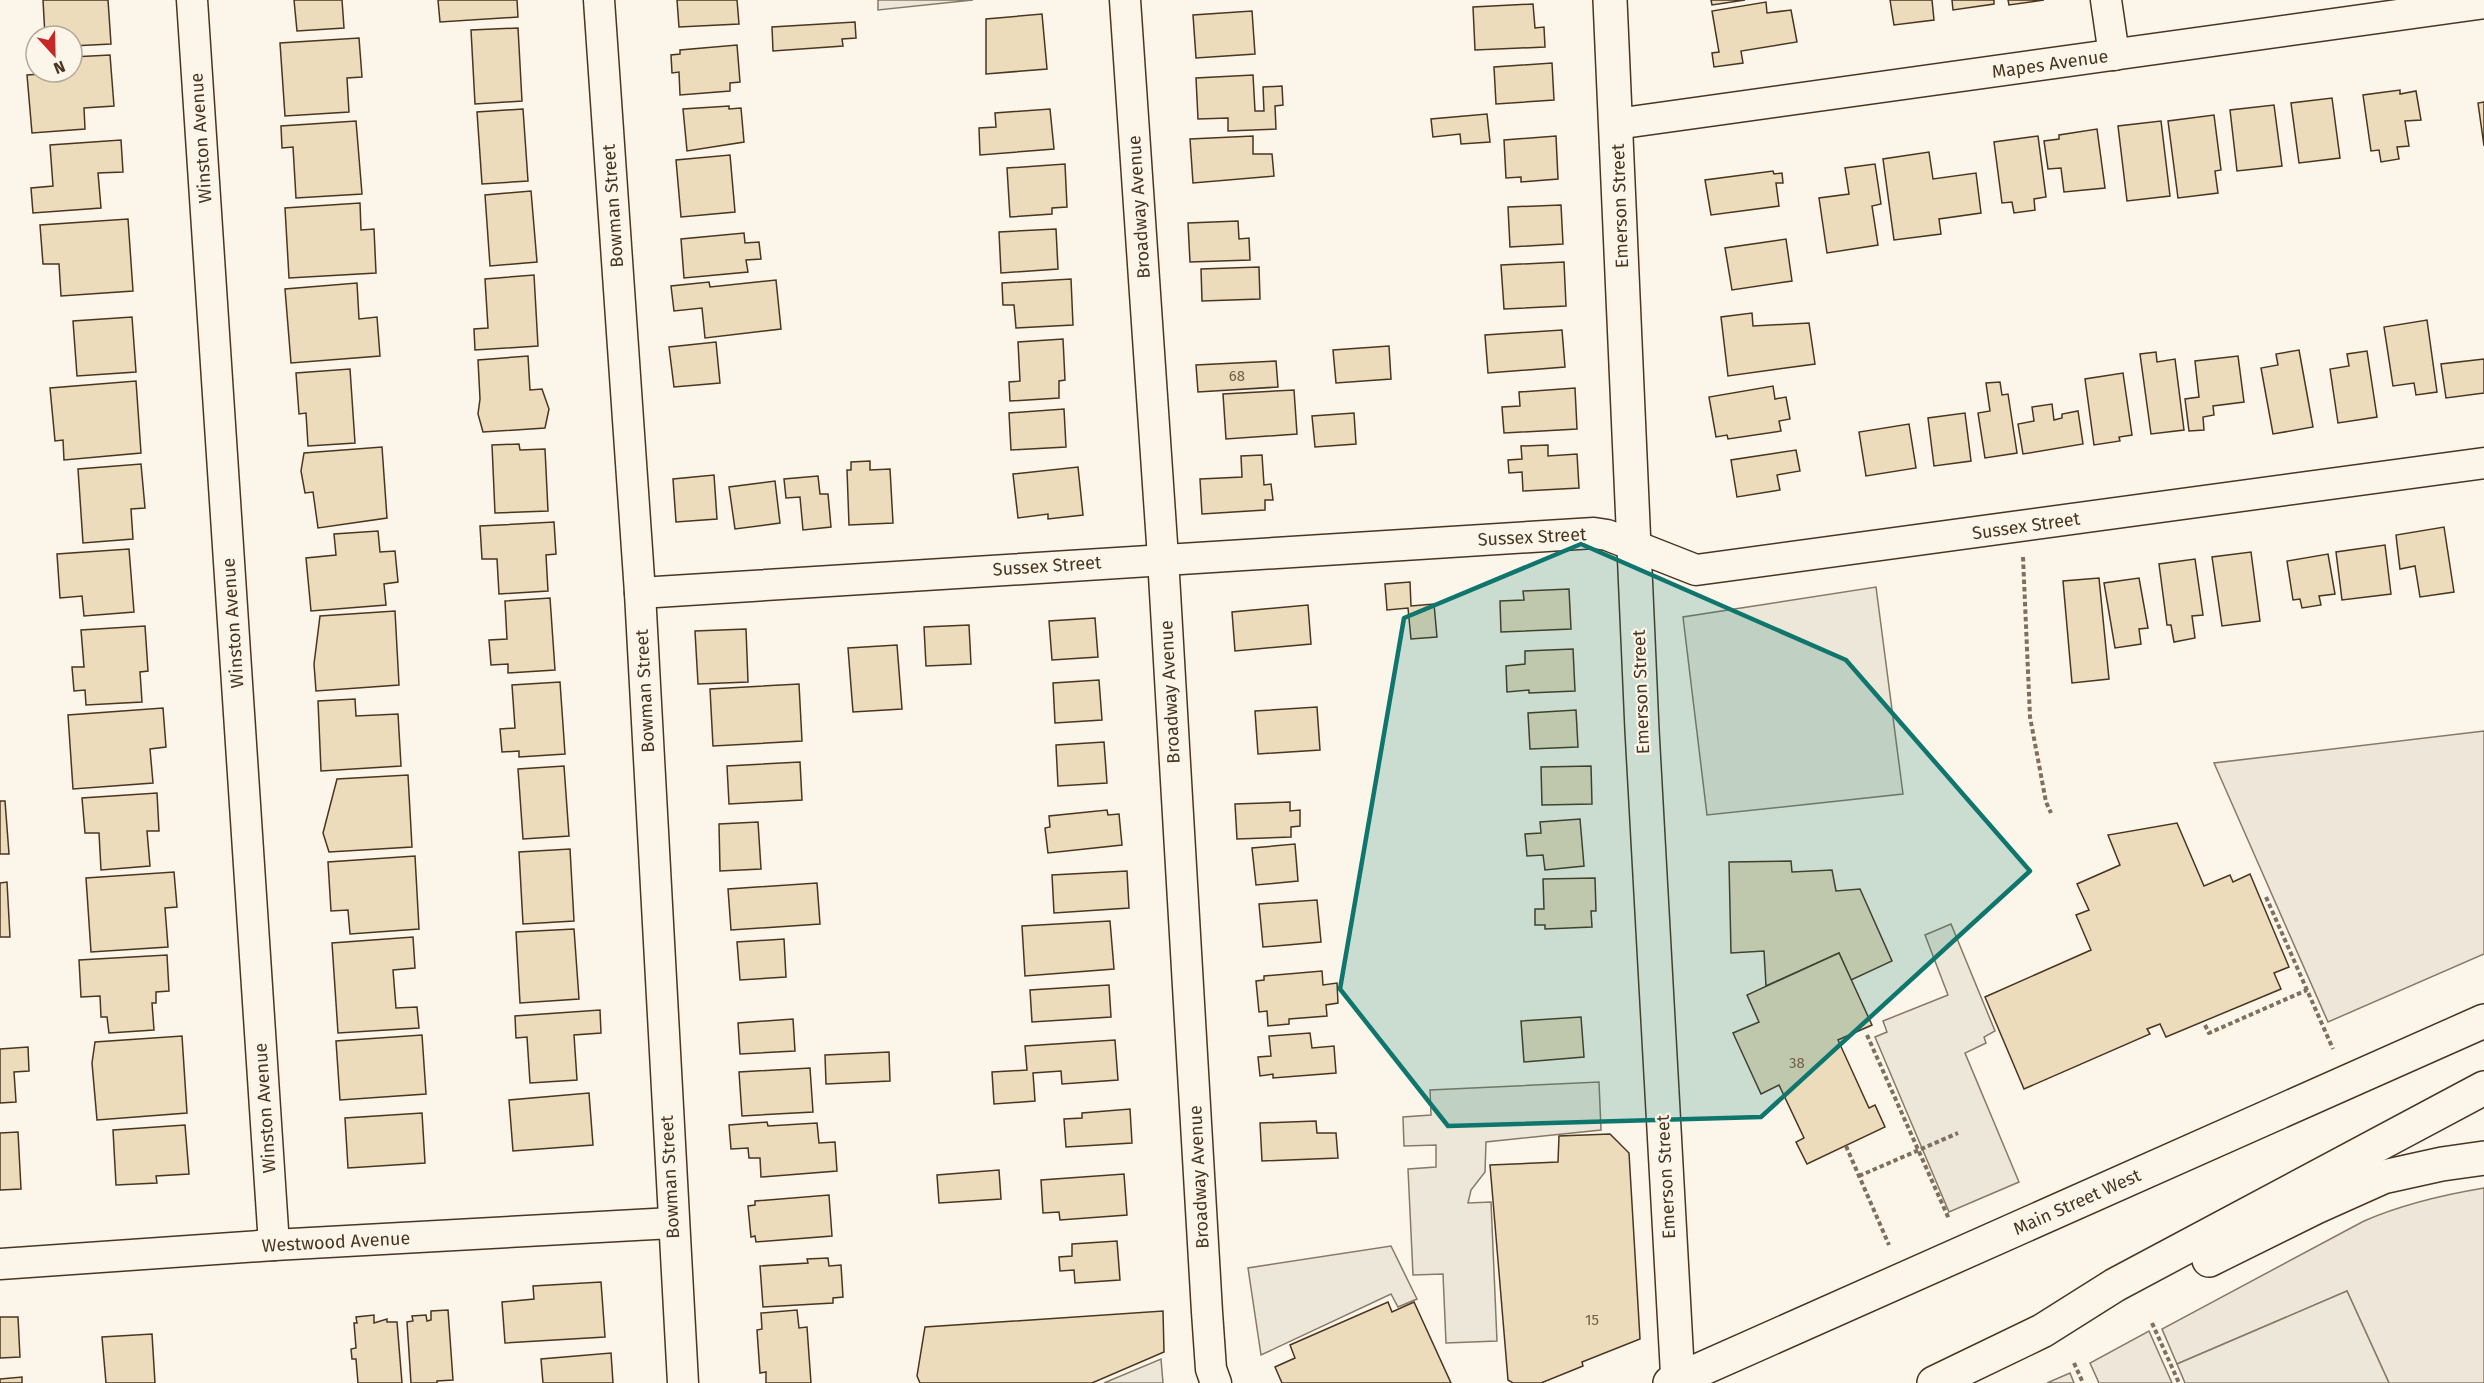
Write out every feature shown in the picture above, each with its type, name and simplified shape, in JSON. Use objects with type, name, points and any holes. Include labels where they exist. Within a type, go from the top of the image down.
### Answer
[{"type":"main road","name":"Emerson Street","points":[[1610,0],[1675,1382]]},
{"type":"main road","name":"Main Street West","points":[[1675,1382],[2484,1021]]},
{"type":"main road","points":[[2042,1331],[2115,1285],[2484,1089]]},
{"type":"main road","points":[[1934,1383],[2042,1331],[2124,1302],[2316,1206],[2383,1178],[2442,1164],[2484,1158]]},
{"type":"street","name":"Winston Avenue","points":[[192,0],[274,1245]]},
{"type":"street","name":"Bowman Street","points":[[599,0],[640,593],[672,1223],[683,1383]]},
{"type":"street","name":"Broadway Avenue","points":[[1125,0],[1163,558],[1206,1312],[1210,1369],[1216,1383]]},
{"type":"street","points":[[2106,0],[2114,55]]},
{"type":"street","name":"Mapes Avenue","points":[[1616,124],[2484,3]]},
{"type":"street","name":"Sussex Street","points":[[640,593],[1163,558],[1594,533],[1607,535],[1696,570],[2484,463]]},
{"type":"street","name":"Westwood Avenue","points":[[0,1264],[274,1245],[672,1223]]},
{"type":"path","points":[[2022,526],[2030,717],[2046,802],[2051,813]]},
{"type":"path","points":[[2266,897],[2333,1048]]},
{"type":"path","points":[[2205,1025],[2209,1033],[2307,990]]},
{"type":"path","points":[[1868,1035],[1949,1219]]},
{"type":"path","points":[[1859,1176],[1958,1133]]},
{"type":"path","points":[[1846,1146],[1889,1245]]},
{"type":"path","points":[[2152,1323],[2179,1383]]},
{"type":"path","points":[[2074,1363],[2083,1383]]},
{"type":"highlighted area","points":[[1581,544],[1846,660],[2030,871],[1761,1117],[1448,1126],[1340,989],[1404,618]]},
{"type":"shaded area","points":[[878,0],[973,0],[878,10]]},
{"type":"shaded area","points":[[1876,587],[1903,794],[1707,815],[1683,617]]},
{"type":"shaded area","points":[[2484,731],[2484,954],[2328,1022],[2214,763]]},
{"type":"shaded area","points":[[1951,924],[1995,1031],[1984,1037],[1986,1043],[1965,1053],[2019,1182],[1949,1212],[1875,1037],[1887,1032],[1883,1021],[1948,995],[1925,935]]},
{"type":"shaded area","points":[[1599,1082],[1601,1130],[1486,1142],[1485,1172],[1471,1190],[1468,1203],[1491,1202],[1497,1341],[1446,1343],[1443,1274],[1413,1275],[1408,1169],[1436,1167],[1436,1145],[1404,1146],[1403,1117],[1431,1115],[1430,1090]]},
{"type":"shaded area","points":[[2484,1188],[2484,1383],[2389,1383],[2347,1291],[2177,1364],[2162,1329],[2364,1221],[2423,1201]]},
{"type":"shaded area","points":[[1391,1246],[1417,1299],[1398,1307],[1391,1294],[1261,1355],[1248,1268]]},
{"type":"shaded area","points":[[2347,1291],[2389,1383],[2185,1383],[2177,1364]]},
{"type":"shaded area","points":[[2149,1331],[2172,1383],[2099,1383],[2090,1363]]},
{"type":"shaded area","points":[[1161,1359],[1163,1383],[1104,1383]]},
{"type":"shaded area","points":[[2070,1373],[2074,1383],[2047,1383]]},
{"type":"building","points":[[43,0],[108,0],[111,44],[84,45],[84,24],[44,24]]},
{"type":"building","points":[[294,0],[342,0],[344,28],[297,31]]},
{"type":"building","points":[[438,0],[517,0],[518,17],[440,22]]},
{"type":"building","points":[[677,0],[737,0],[739,24],[679,27]]},
{"type":"building","points":[[1711,0],[1745,0],[1712,5]]},
{"type":"building","points":[[1890,0],[1932,0],[1934,20],[1894,25]]},
{"type":"building","points":[[1952,0],[1994,0],[1994,4],[1953,10]]},
{"type":"building","points":[[2008,0],[2044,0],[2009,5]]},
{"type":"building","points":[[1766,2],[1767,13],[1791,10],[1797,42],[1741,51],[1743,63],[1714,67],[1712,53],[1719,52],[1712,11]]},
{"type":"building","points":[[1533,4],[1535,28],[1544,27],[1545,47],[1475,50],[1473,7]]},
{"type":"building","points":[[1252,11],[1255,54],[1196,58],[1193,15]]},
{"type":"building","points":[[1042,14],[1047,69],[986,74],[986,19]]},
{"type":"building","points":[[855,22],[856,38],[842,39],[843,46],[773,51],[772,27]]},
{"type":"building","points":[[518,28],[522,101],[475,104],[471,30]]},
{"type":"building","points":[[359,38],[362,77],[347,78],[349,112],[285,116],[280,43]]},
{"type":"building","points":[[737,45],[740,82],[730,83],[730,91],[680,95],[679,72],[672,73],[671,55],[680,54],[680,50]]},
{"type":"building","points":[[110,55],[114,106],[84,108],[85,129],[32,133],[28,84],[84,84],[84,56]]},
{"type":"building","points":[[1552,63],[1554,100],[1496,104],[1494,67]]},
{"type":"building","points":[[1253,75],[1255,111],[1264,111],[1263,87],[1282,86],[1283,105],[1275,106],[1276,129],[1228,131],[1228,118],[1198,119],[1196,78]]},
{"type":"building","points":[[2400,90],[2400,94],[2416,91],[2421,120],[2405,121],[2409,146],[2397,147],[2399,159],[2381,162],[2379,150],[2371,151],[2363,95]]},
{"type":"building","points":[[2332,98],[2340,158],[2299,163],[2291,103]]},
{"type":"building","points":[[2484,102],[2484,146],[2478,103]]},
{"type":"building","points":[[2274,105],[2282,166],[2237,171],[2230,110]]},
{"type":"building","points":[[729,106],[729,109],[741,108],[744,142],[687,151],[683,109]]},
{"type":"building","points":[[523,109],[528,181],[482,184],[477,112]]},
{"type":"building","points":[[1050,109],[1054,149],[980,155],[979,128],[996,127],[995,113]]},
{"type":"building","points":[[1487,114],[1490,142],[1461,144],[1460,134],[1433,137],[1431,119]]},
{"type":"building","points":[[2214,115],[2221,170],[2215,171],[2218,193],[2178,198],[2168,121]]},
{"type":"building","points":[[356,121],[362,194],[296,198],[293,147],[282,148],[281,126]]},
{"type":"building","points":[[2161,121],[2170,196],[2127,201],[2118,126]]},
{"type":"building","points":[[2097,129],[2105,188],[2064,192],[2061,168],[2048,169],[2044,141],[2059,139],[2059,135]]},
{"type":"building","points":[[1253,136],[1253,154],[1272,154],[1274,176],[1193,183],[1190,139]]},
{"type":"building","points":[[1556,136],[1558,179],[1521,182],[1521,177],[1506,178],[1504,140]]},
{"type":"building","points":[[2038,136],[2046,197],[2034,199],[2035,210],[2014,213],[2012,202],[2002,203],[1994,142]]},
{"type":"building","points":[[121,140],[123,172],[98,173],[101,208],[33,213],[31,188],[53,186],[50,145]]},
{"type":"building","points":[[1929,152],[1933,179],[1976,173],[1981,213],[1939,219],[1941,234],[1894,240],[1883,159]]},
{"type":"building","points":[[730,155],[735,212],[681,217],[676,160]]},
{"type":"building","points":[[1065,164],[1067,207],[1052,208],[1052,214],[1010,217],[1007,168]]},
{"type":"building","points":[[1875,164],[1881,204],[1872,206],[1878,245],[1827,253],[1819,198],[1849,194],[1845,168]]},
{"type":"building","points":[[1773,171],[1774,174],[1782,173],[1783,183],[1776,183],[1779,206],[1711,215],[1705,180]]},
{"type":"building","points":[[531,191],[537,262],[490,266],[485,195]]},
{"type":"building","points":[[360,203],[361,230],[374,229],[376,273],[289,278],[285,208]]},
{"type":"building","points":[[1561,205],[1563,244],[1510,247],[1508,207]]},
{"type":"building","points":[[128,219],[133,291],[61,296],[59,264],[43,264],[40,225]]},
{"type":"building","points":[[1238,221],[1239,239],[1249,238],[1250,260],[1190,262],[1188,223]]},
{"type":"building","points":[[1056,229],[1058,269],[1001,273],[999,232]]},
{"type":"building","points":[[744,233],[745,243],[759,242],[761,259],[746,260],[748,272],[684,278],[681,239]]},
{"type":"building","points":[[1786,239],[1792,281],[1732,290],[1725,248]]},
{"type":"building","points":[[1564,262],[1566,306],[1504,309],[1501,265]]},
{"type":"building","points":[[1259,267],[1260,299],[1202,301],[1201,269]]},
{"type":"building","points":[[534,275],[538,346],[475,350],[474,329],[488,328],[485,279]]},
{"type":"building","points":[[1071,279],[1073,325],[1016,328],[1014,305],[1003,305],[1002,283]]},
{"type":"building","points":[[776,280],[781,329],[705,338],[702,308],[674,311],[671,286],[709,282],[710,287]]},
{"type":"building","points":[[357,283],[359,319],[377,317],[380,356],[291,363],[285,289]]},
{"type":"building","points":[[1752,313],[1753,326],[1809,323],[1815,364],[1728,376],[1721,317]]},
{"type":"building","points":[[132,317],[136,372],[77,376],[73,321]]},
{"type":"building","points":[[2427,320],[2437,392],[2416,395],[2414,383],[2393,386],[2384,327]]},
{"type":"building","points":[[1562,330],[1565,367],[1488,373],[1485,335]]},
{"type":"building","points":[[1063,339],[1065,380],[1059,381],[1059,398],[1010,401],[1009,382],[1020,381],[1018,342]]},
{"type":"building","points":[[716,342],[720,383],[674,387],[669,347]]},
{"type":"building","points":[[1389,346],[1391,379],[1336,383],[1333,350]]},
{"type":"building","points":[[2299,350],[2313,427],[2273,434],[2261,368],[2278,365],[2276,354]]},
{"type":"building","points":[[2367,351],[2377,417],[2338,423],[2330,369],[2349,366],[2347,354]]},
{"type":"building","points":[[2156,352],[2157,362],[2175,359],[2184,430],[2151,434],[2140,354]]},
{"type":"building","points":[[528,356],[530,390],[542,389],[549,409],[545,428],[483,432],[478,414],[480,399],[478,360]]},
{"type":"building","points":[[2238,356],[2244,402],[2213,406],[2214,415],[2203,417],[2204,430],[2189,431],[2185,399],[2199,397],[2195,361]]},
{"type":"building","points":[[2484,359],[2484,393],[2446,398],[2441,364]]},
{"type":"building","points":[[1276,361],[1278,387],[1198,392],[1196,365]]},
{"type":"building","points":[[350,369],[355,443],[308,446],[306,413],[299,414],[296,373]]},
{"type":"building","points":[[2123,373],[2132,435],[2119,437],[2120,441],[2094,445],[2085,379]]},
{"type":"building","points":[[136,381],[141,453],[64,460],[63,440],[55,441],[50,388]]},
{"type":"building","points":[[2000,382],[2002,395],[2008,394],[2017,453],[1985,458],[1978,413],[1990,411],[1986,383]]},
{"type":"building","points":[[1773,386],[1775,399],[1786,397],[1790,419],[1779,421],[1781,431],[1728,439],[1727,435],[1716,437],[1709,397]]},
{"type":"building","points":[[1575,388],[1577,429],[1504,433],[1502,407],[1520,406],[1519,392]]},
{"type":"building","points":[[1294,390],[1297,434],[1226,439],[1223,394]]},
{"type":"building","points":[[2052,404],[2054,420],[2062,418],[2062,414],[2078,411],[2083,444],[2023,454],[2018,424],[2034,421],[2032,407]]},
{"type":"building","points":[[1064,409],[1066,447],[1011,450],[1009,413]]},
{"type":"building","points":[[1354,413],[1356,444],[1315,447],[1312,416]]},
{"type":"building","points":[[1965,413],[1971,461],[1934,466],[1928,418]]},
{"type":"building","points":[[1909,424],[1916,468],[1866,476],[1859,432]]},
{"type":"building","points":[[519,444],[520,450],[545,449],[548,511],[495,513],[492,445]]},
{"type":"building","points":[[1548,445],[1548,456],[1577,454],[1579,488],[1523,491],[1522,472],[1509,473],[1508,460],[1522,459],[1521,446]]},
{"type":"building","points":[[382,447],[387,518],[318,528],[313,492],[305,493],[301,471],[304,453]]},
{"type":"building","points":[[1796,450],[1800,471],[1777,475],[1780,490],[1737,497],[1731,460]]},
{"type":"building","points":[[1262,455],[1264,485],[1271,484],[1273,500],[1265,500],[1265,510],[1202,514],[1200,479],[1242,477],[1241,456]]},
{"type":"building","points":[[870,461],[870,470],[890,469],[893,523],[849,525],[847,470],[851,470],[851,462]]},
{"type":"building","points":[[141,464],[145,508],[131,509],[133,539],[83,543],[78,469]]},
{"type":"building","points":[[1078,467],[1083,515],[1048,519],[1048,514],[1018,518],[1013,474]]},
{"type":"building","points":[[714,475],[717,519],[676,522],[673,479]]},
{"type":"building","points":[[818,476],[820,494],[828,494],[831,527],[803,530],[800,497],[786,498],[784,479]]},
{"type":"building","points":[[775,481],[780,523],[735,529],[729,487]]},
{"type":"building","points":[[554,522],[556,554],[546,555],[548,591],[499,594],[497,559],[482,559],[480,526]]},
{"type":"building","points":[[2444,527],[2454,592],[2420,597],[2415,566],[2400,569],[2396,535]]},
{"type":"building","points":[[378,531],[380,552],[395,551],[398,582],[384,584],[386,605],[311,611],[306,558],[336,555],[334,534]]},
{"type":"building","points":[[2385,545],[2391,594],[2342,600],[2336,552]]},
{"type":"building","points":[[129,549],[134,612],[84,616],[82,596],[60,598],[57,554]]},
{"type":"building","points":[[2251,552],[2260,621],[2222,626],[2212,557]]},
{"type":"building","points":[[2328,554],[2335,594],[2319,596],[2321,605],[2302,608],[2300,599],[2293,600],[2287,561]]},
{"type":"building","points":[[2195,559],[2203,615],[2192,616],[2195,638],[2174,642],[2171,625],[2167,625],[2159,564]]},
{"type":"building","points":[[2099,578],[2109,679],[2072,683],[2063,581]]},
{"type":"building","points":[[2139,578],[2148,628],[2139,629],[2141,644],[2115,648],[2104,583]]},
{"type":"building","points":[[1410,582],[1411,606],[1434,604],[1437,637],[1411,639],[1408,608],[1387,610],[1385,584]]},
{"type":"building","points":[[1569,589],[1571,629],[1501,632],[1500,601],[1524,600],[1523,591]]},
{"type":"building","points":[[550,598],[555,670],[508,673],[508,664],[491,665],[489,640],[507,639],[505,601]]},
{"type":"building","points":[[1308,605],[1311,644],[1235,651],[1232,612]]},
{"type":"building","points":[[395,611],[399,685],[316,691],[314,664],[320,616]]},
{"type":"building","points":[[1095,618],[1098,657],[1052,660],[1049,621]]},
{"type":"building","points":[[969,625],[971,664],[926,666],[924,627]]},
{"type":"building","points":[[145,626],[148,671],[140,672],[142,702],[86,705],[85,690],[74,691],[72,667],[84,667],[81,630]]},
{"type":"building","points":[[746,629],[748,682],[698,684],[695,631]]},
{"type":"building","points":[[897,645],[902,709],[853,712],[848,648]]},
{"type":"building","points":[[1573,649],[1575,691],[1507,692],[1506,666],[1525,664],[1525,651]]},
{"type":"building","points":[[1099,680],[1102,720],[1055,723],[1053,683]]},
{"type":"building","points":[[560,682],[565,754],[519,757],[519,751],[502,752],[500,729],[515,728],[512,685]]},
{"type":"building","points":[[799,684],[802,741],[713,746],[710,689]]},
{"type":"building","points":[[355,699],[356,716],[398,714],[401,766],[321,771],[318,701]]},
{"type":"building","points":[[1317,707],[1320,750],[1258,754],[1255,711]]},
{"type":"building","points":[[163,708],[166,747],[150,749],[153,783],[73,789],[68,715]]},
{"type":"building","points":[[1576,710],[1578,747],[1530,749],[1528,713]]},
{"type":"building","points":[[1104,742],[1107,783],[1058,786],[1056,745]]},
{"type":"building","points":[[800,762],[802,800],[729,804],[727,766]]},
{"type":"building","points":[[564,766],[569,836],[523,839],[518,769]]},
{"type":"building","points":[[1591,766],[1592,804],[1542,805],[1541,767]]},
{"type":"building","points":[[408,775],[412,847],[329,852],[323,833],[337,779]]},
{"type":"building","points":[[157,793],[159,831],[147,831],[150,866],[101,870],[99,833],[85,833],[82,798]]},
{"type":"building","points":[[0,801],[5,801],[9,854],[0,854]]},
{"type":"building","points":[[1290,802],[1290,811],[1300,810],[1300,826],[1291,827],[1291,837],[1237,839],[1235,804]]},
{"type":"building","points":[[1107,810],[1108,815],[1119,814],[1122,845],[1048,853],[1045,828],[1050,827],[1049,816]]},
{"type":"building","points":[[1580,819],[1584,866],[1545,870],[1543,855],[1527,856],[1525,834],[1541,833],[1540,822]]},
{"type":"building","points":[[758,822],[761,869],[720,871],[719,824]]},
{"type":"building","points":[[2177,823],[2204,886],[2230,875],[2233,882],[2250,874],[2289,967],[2274,973],[2281,989],[2166,1037],[2160,1024],[2147,1029],[2150,1034],[2024,1089],[1985,997],[2091,950],[2076,915],[2089,910],[2077,884],[2120,865],[2108,835]]},
{"type":"building","points":[[1295,844],[1298,881],[1256,885],[1252,848]]},
{"type":"building","points":[[570,849],[574,921],[523,924],[519,852]]},
{"type":"building","points":[[415,856],[419,929],[350,934],[348,910],[331,911],[328,862]]},
{"type":"building","points":[[1791,861],[1792,872],[1832,870],[1836,891],[1860,889],[1892,961],[1851,980],[1839,953],[1766,986],[1764,951],[1731,953],[1729,862]]},
{"type":"building","points":[[1127,871],[1129,908],[1054,913],[1052,875]]},
{"type":"building","points":[[174,872],[177,907],[165,908],[168,947],[91,952],[86,878]]},
{"type":"building","points":[[1595,878],[1596,911],[1591,911],[1592,927],[1545,929],[1545,925],[1535,925],[1535,909],[1544,909],[1543,879]]},
{"type":"building","points":[[7,882],[10,937],[0,937],[0,883]]},
{"type":"building","points":[[817,883],[820,924],[731,930],[728,889]]},
{"type":"building","points":[[1317,900],[1321,942],[1263,947],[1259,904]]},
{"type":"building","points":[[1110,921],[1114,969],[1025,976],[1022,926]]},
{"type":"building","points":[[574,929],[579,999],[520,1003],[516,932]]},
{"type":"building","points":[[413,937],[415,968],[393,970],[396,1008],[417,1007],[419,1028],[338,1033],[332,943]]},
{"type":"building","points":[[784,939],[786,977],[740,980],[737,942]]},
{"type":"building","points":[[1839,953],[1872,1025],[1838,1040],[1869,1108],[1875,1105],[1885,1127],[1807,1164],[1796,1142],[1804,1138],[1779,1085],[1761,1094],[1733,1033],[1759,1022],[1747,995]]},
{"type":"building","points":[[167,955],[169,991],[156,992],[156,1003],[152,1003],[154,1030],[109,1033],[107,1017],[101,1017],[100,996],[81,997],[79,960]]},
{"type":"building","points":[[1322,971],[1323,985],[1337,983],[1338,1003],[1326,1005],[1327,1016],[1289,1019],[1289,1024],[1268,1026],[1267,1011],[1259,1012],[1256,981],[1264,980],[1264,976]]},
{"type":"building","points":[[1109,985],[1111,1017],[1032,1022],[1030,990]]},
{"type":"building","points":[[600,1010],[601,1033],[574,1035],[577,1080],[530,1083],[527,1037],[516,1038],[515,1016]]},
{"type":"building","points":[[1581,1017],[1584,1057],[1524,1062],[1521,1021]]},
{"type":"building","points":[[793,1019],[795,1051],[740,1054],[738,1023]]},
{"type":"building","points":[[1310,1033],[1312,1048],[1334,1046],[1336,1073],[1273,1078],[1273,1074],[1260,1076],[1258,1057],[1271,1056],[1269,1036]]},
{"type":"building","points":[[422,1035],[426,1094],[340,1100],[336,1041]]},
{"type":"building","points":[[182,1036],[187,1113],[97,1120],[92,1063],[95,1042]]},
{"type":"building","points":[[1115,1040],[1118,1080],[1062,1084],[1061,1071],[1033,1073],[1035,1101],[994,1104],[992,1072],[1027,1070],[1025,1046]]},
{"type":"building","points":[[28,1047],[29,1071],[14,1072],[16,1102],[0,1103],[0,1049]]},
{"type":"building","points":[[889,1052],[890,1081],[826,1084],[825,1055]]},
{"type":"building","points":[[810,1068],[813,1112],[742,1116],[739,1072]]},
{"type":"building","points":[[589,1093],[593,1145],[513,1151],[509,1100]]},
{"type":"building","points":[[1130,1109],[1132,1143],[1066,1147],[1064,1119],[1082,1118],[1082,1113]]},
{"type":"building","points":[[422,1113],[425,1163],[348,1168],[345,1118]]},
{"type":"building","points":[[1316,1121],[1317,1133],[1336,1133],[1338,1158],[1262,1161],[1260,1123]]},
{"type":"building","points":[[767,1122],[768,1126],[817,1123],[819,1143],[835,1142],[837,1171],[761,1177],[760,1158],[749,1158],[748,1148],[731,1149],[729,1125]]},
{"type":"building","points":[[185,1125],[189,1174],[156,1176],[157,1183],[116,1185],[113,1130]]},
{"type":"building","points":[[18,1132],[21,1189],[0,1190],[0,1133]]},
{"type":"building","points":[[1610,1134],[1629,1153],[1640,1339],[1582,1362],[1583,1366],[1541,1383],[1513,1383],[1508,1380],[1490,1165],[1558,1162],[1559,1136]]},
{"type":"building","points":[[999,1170],[1001,1199],[939,1203],[937,1175]]},
{"type":"building","points":[[1124,1174],[1127,1215],[1060,1220],[1059,1212],[1043,1213],[1041,1180]]},
{"type":"building","points":[[829,1195],[832,1236],[756,1242],[755,1236],[751,1237],[748,1206],[755,1205],[755,1201]]},
{"type":"building","points":[[1117,1241],[1120,1280],[1075,1283],[1074,1270],[1060,1271],[1059,1257],[1072,1256],[1072,1244]]},
{"type":"building","points":[[828,1258],[829,1266],[841,1265],[843,1297],[833,1298],[833,1303],[763,1307],[760,1266],[808,1263],[807,1259]]},
{"type":"building","points":[[601,1282],[605,1337],[505,1343],[502,1302],[534,1299],[533,1286]]},
{"type":"building","points":[[1388,1302],[1392,1312],[1414,1302],[1451,1383],[1282,1383],[1275,1367],[1295,1358],[1290,1345]]},
{"type":"building","points":[[448,1310],[453,1380],[437,1381],[437,1383],[411,1383],[407,1322],[413,1321],[412,1316],[426,1315],[427,1321],[431,1320],[431,1311]]},
{"type":"building","points":[[797,1310],[799,1328],[807,1327],[811,1383],[766,1383],[766,1372],[760,1373],[757,1330],[762,1329],[761,1313]]},
{"type":"building","points":[[1163,1311],[1164,1352],[1092,1383],[920,1383],[917,1376],[925,1327]]},
{"type":"building","points":[[374,1315],[374,1323],[387,1319],[387,1322],[397,1322],[402,1383],[358,1383],[356,1359],[352,1359],[351,1349],[356,1348],[354,1323],[357,1323],[356,1317]]},
{"type":"building","points":[[0,1317],[18,1317],[20,1357],[0,1358]]},
{"type":"building","points":[[152,1334],[155,1383],[106,1383],[102,1337]]},
{"type":"building","points":[[611,1353],[613,1383],[543,1383],[541,1359]]},
{"type":"building","points":[[22,1377],[22,1383],[0,1383],[0,1379]]}]
